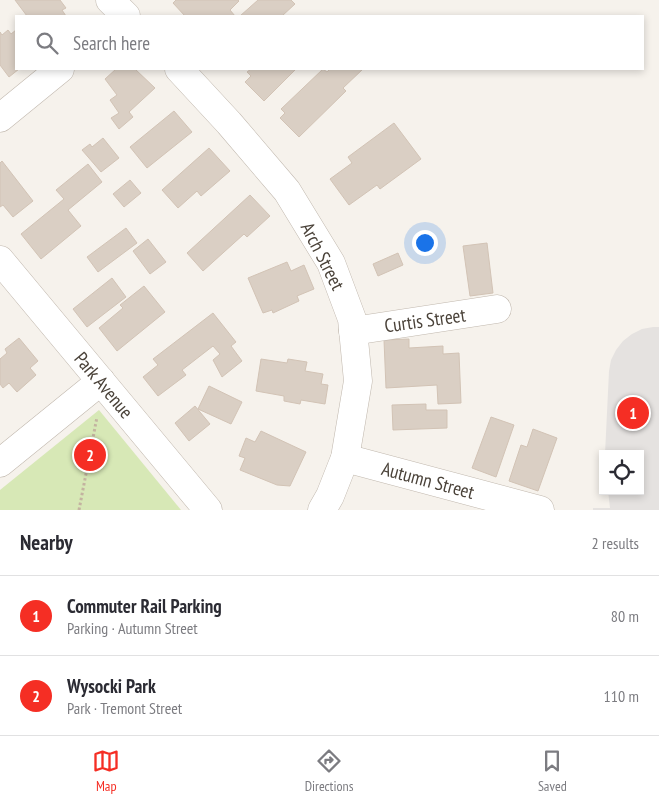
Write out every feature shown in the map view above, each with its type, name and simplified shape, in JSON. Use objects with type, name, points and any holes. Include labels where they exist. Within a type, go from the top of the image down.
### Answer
[{"type":"street","points":[[0,118],[59,70]]},
{"type":"street","name":"Arch Street","points":[[180,70],[229,123],[287,191],[331,263],[352,319],[358,381],[344,458],[330,496],[322,510]]},
{"type":"street","name":"Park Avenue","points":[[0,260],[208,510]]},
{"type":"street","name":"Curtis Street","points":[[353,331],[497,309]]},
{"type":"street","points":[[0,463],[101,381]]},
{"type":"street","name":"Autumn Street","points":[[344,458],[540,510]]},
{"type":"path","points":[[79,510],[99,416],[91,416]]},
{"type":"green space","points":[[99,410],[181,510],[0,510],[0,490]]},
{"type":"shaded area","points":[[659,327],[659,510],[593,510],[593,508],[610,508],[608,495],[644,495],[644,450],[605,450],[611,360],[623,341],[642,329]]},
{"type":"building","points":[[15,0],[60,0],[66,8],[62,10],[65,15],[26,15]]},
{"type":"building","points":[[176,0],[239,1],[230,10],[234,15],[184,15],[173,3]]},
{"type":"building","points":[[258,0],[291,0],[295,4],[283,15],[241,15]]},
{"type":"building","points":[[8,30],[11,34],[15,31],[15,70],[18,70],[9,77],[0,65],[0,32],[2,35]]},
{"type":"building","points":[[115,70],[136,70],[155,88],[129,112],[133,117],[119,129],[111,118],[119,113],[110,100],[117,95],[105,79]]},
{"type":"building","points":[[250,70],[295,70],[264,101],[245,82],[251,76],[247,72]]},
{"type":"building","points":[[322,70],[327,72],[329,70],[362,70],[343,88],[346,91],[299,137],[280,118],[285,113],[281,109]]},
{"type":"building","points":[[174,111],[192,132],[147,168],[130,147]]},
{"type":"building","points":[[394,123],[421,159],[380,189],[377,185],[349,205],[330,179],[352,163],[348,157]]},
{"type":"building","points":[[103,138],[119,158],[101,172],[82,150],[90,144],[92,147]]},
{"type":"building","points":[[209,148],[230,171],[201,196],[197,191],[178,208],[162,190]]},
{"type":"building","points":[[2,161],[33,201],[13,217],[3,205],[0,207],[0,163]]},
{"type":"building","points":[[88,164],[102,182],[68,210],[81,226],[41,259],[21,234],[64,199],[56,190]]},
{"type":"building","points":[[130,180],[141,193],[124,207],[113,194]]},
{"type":"building","points":[[250,195],[270,216],[247,237],[244,234],[203,271],[187,253]]},
{"type":"building","points":[[126,228],[137,243],[98,272],[87,257]]},
{"type":"building","points":[[148,239],[166,262],[150,274],[133,251]]},
{"type":"building","points":[[487,243],[493,293],[470,296],[463,246]]},
{"type":"building","points":[[398,253],[403,265],[378,276],[373,264]]},
{"type":"building","points":[[287,262],[291,271],[304,265],[314,289],[297,296],[299,301],[273,313],[272,310],[263,313],[248,278]]},
{"type":"building","points":[[112,278],[126,297],[87,327],[73,309]]},
{"type":"building","points":[[144,286],[165,312],[117,351],[99,328],[123,308],[120,305]]},
{"type":"building","points":[[213,313],[236,342],[231,346],[242,361],[222,377],[213,360],[220,354],[213,346],[182,370],[186,375],[158,396],[143,377],[158,365],[153,359]]},
{"type":"building","points":[[19,338],[38,361],[30,368],[36,375],[17,392],[9,383],[3,388],[0,384],[0,359],[7,353],[5,349]]},
{"type":"building","points":[[409,339],[409,348],[443,346],[443,354],[459,353],[461,403],[438,404],[437,385],[386,388],[384,340]]},
{"type":"building","points":[[261,359],[287,363],[288,359],[307,362],[305,371],[323,374],[321,384],[328,385],[325,404],[301,400],[300,404],[284,401],[284,396],[256,391]]},
{"type":"building","points":[[209,386],[242,402],[231,424],[198,409]]},
{"type":"building","points":[[426,404],[426,410],[447,410],[447,428],[393,430],[392,405]]},
{"type":"building","points":[[195,406],[210,424],[189,441],[175,423]]},
{"type":"building","points":[[491,417],[514,425],[496,477],[472,468]]},
{"type":"building","points":[[533,429],[557,438],[538,491],[509,481],[521,445],[527,447]]},
{"type":"building","points":[[261,431],[306,452],[290,486],[277,485],[240,470],[245,458],[239,456],[246,438],[255,442]]},
{"type":"place","name":"Commuter Rail Parking","points":[[633,413]]},
{"type":"place","name":"Wysocki Park","points":[[90,455]]}]
